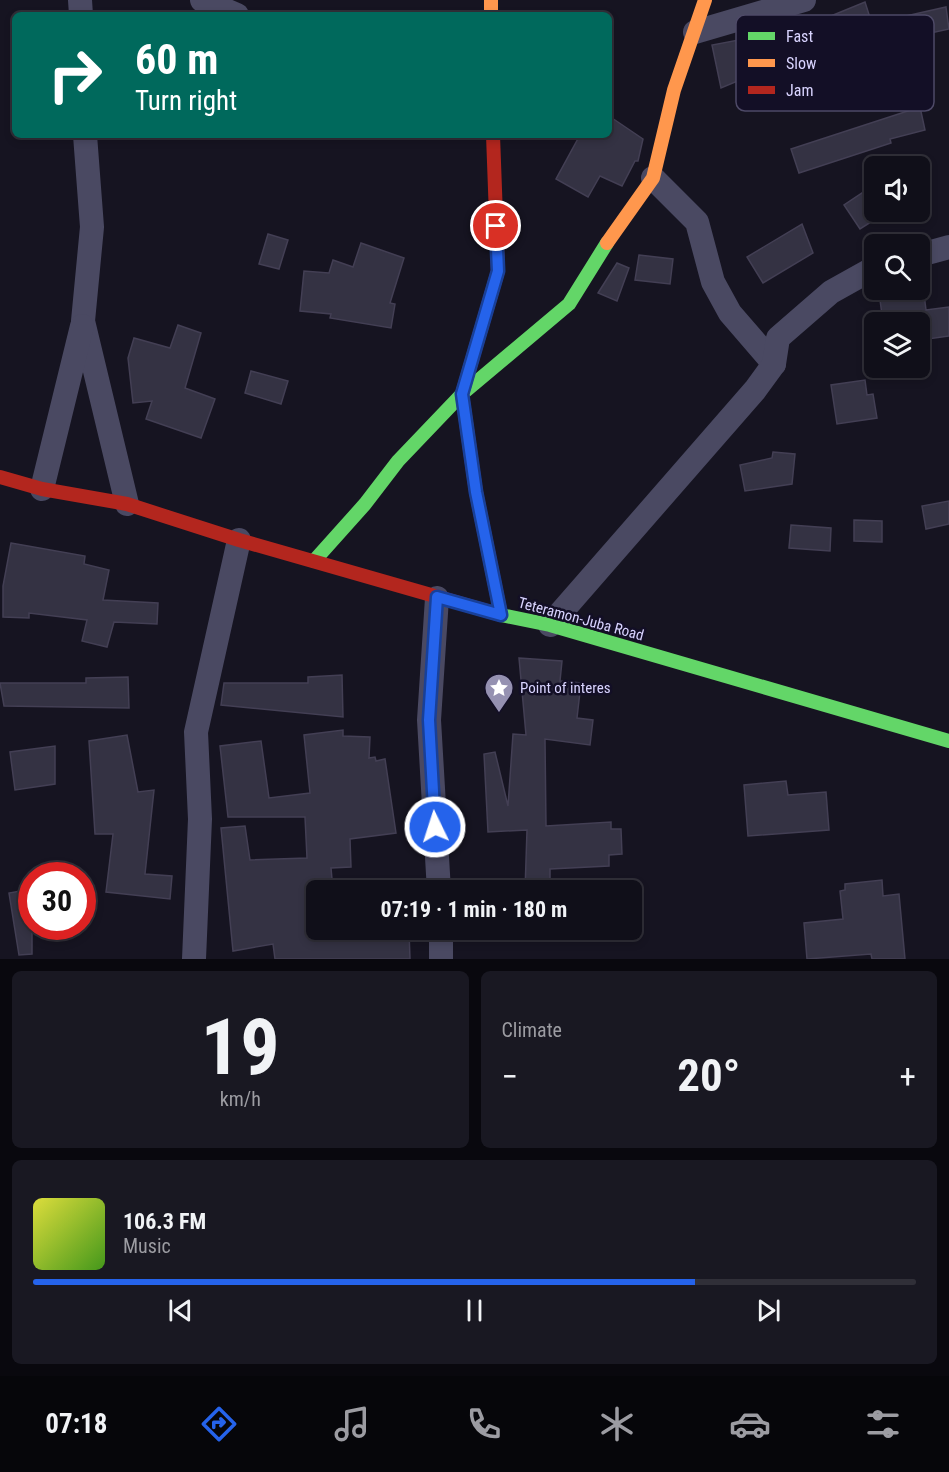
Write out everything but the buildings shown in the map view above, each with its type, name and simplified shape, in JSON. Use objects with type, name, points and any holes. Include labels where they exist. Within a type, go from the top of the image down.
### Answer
[{"type":"street","points":[[202,0],[230,12]]},
{"type":"street","points":[[314,561],[365,504],[398,461],[462,394],[569,304],[620,224],[653,178],[674,90],[705,0]]},
{"type":"street","points":[[753,15],[804,0]]},
{"type":"street","points":[[695,32],[736,20]]},
{"type":"street","points":[[42,489],[83,321],[92,227],[85,138]]},
{"type":"street","name":"Teteramon-Juba Road","points":[[493,138],[498,271],[462,394],[476,492],[501,615],[550,625],[949,741]]},
{"type":"street","points":[[653,178],[697,222],[713,282],[730,313],[774,364]]},
{"type":"street","points":[[930,252],[949,247]]},
{"type":"street","points":[[550,625],[755,390],[774,364],[778,338],[831,292],[864,274]]},
{"type":"street","points":[[83,321],[127,504]]},
{"type":"street","points":[[0,477],[42,489],[127,504],[239,540],[501,615]]},
{"type":"street","points":[[194,959],[200,819],[196,732],[239,540]]},
{"type":"street","points":[[437,597],[429,720],[438,880]]},
{"type":"street","points":[[441,940],[441,959]]},
{"type":"traffic: fast","points":[[314,561],[365,504],[398,461],[462,394],[569,304],[607,243]]},
{"type":"traffic: fast","points":[[500,610],[501,615],[550,625],[949,741]]},
{"type":"traffic: slow","points":[[491,0],[491,12]]},
{"type":"traffic: slow","points":[[607,243],[653,178],[674,90],[705,0]]},
{"type":"traffic: jam","points":[[493,138],[498,271],[462,394],[476,492],[500,610]]},
{"type":"traffic: jam","points":[[0,477],[42,489],[127,504],[239,540],[501,615]]},
{"type":"place","name":"Point of interes","points":[[499,714]]},
{"type":"route","points":[[435,827],[429,720],[437,597],[501,615],[476,492],[462,394],[498,271],[496,226]]}]
